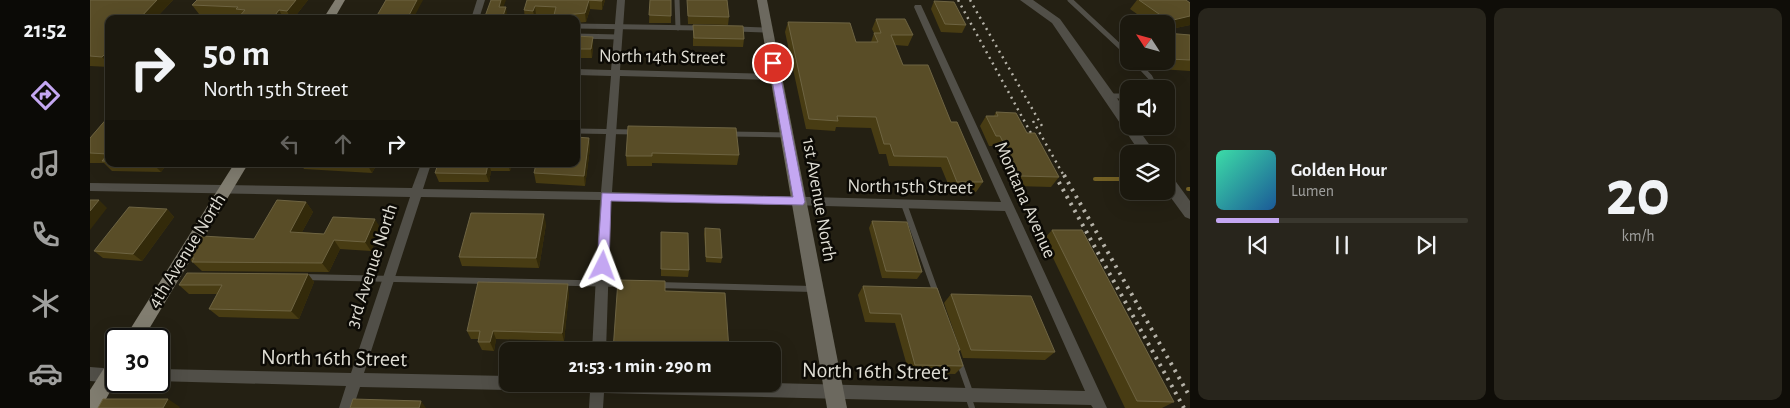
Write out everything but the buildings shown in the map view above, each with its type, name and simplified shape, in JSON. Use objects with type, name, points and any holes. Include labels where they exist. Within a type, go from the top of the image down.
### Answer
[{"type":"main road","points":[[331,15],[340,0]]},
{"type":"main road","name":"1st Avenue North","points":[[762,0],[837,408]]},
{"type":"main road","name":"4th Avenue North","points":[[140,328],[177,276],[239,167]]},
{"type":"main road","points":[[90,408],[105,386]]},
{"type":"street","points":[[476,15],[482,0]]},
{"type":"street","points":[[599,342],[606,196],[621,0]]},
{"type":"street","points":[[1025,0],[1041,8],[1056,21],[1120,113]]},
{"type":"street","name":"Montana Avenue","points":[[918,7],[1097,403]]},
{"type":"street","name":"North 14th Street","points":[[580,72],[776,77]]},
{"type":"street","name":"3rd Avenue North","points":[[346,408],[425,167]]},
{"type":"street","name":"North 15th Street","points":[[90,187],[606,196],[1009,207]]},
{"type":"street","points":[[1175,192],[1190,213]]},
{"type":"street","points":[[90,374],[105,373]]},
{"type":"street","name":"North 16th Street","points":[[170,376],[499,383]]},
{"type":"street","name":"North 16th Street","points":[[781,390],[1097,403]]},
{"type":"street","points":[[596,408],[597,392]]},
{"type":"lane","points":[[677,0],[678,28]]},
{"type":"lane","points":[[1070,0],[1120,47]]},
{"type":"lane","points":[[580,27],[618,32]]},
{"type":"lane","points":[[580,36],[678,28],[706,28]]},
{"type":"lane","points":[[735,29],[767,30]]},
{"type":"lane","points":[[1143,70],[1152,80]]},
{"type":"lane","points":[[1108,96],[1120,96]]},
{"type":"lane","points":[[580,131],[640,132]]},
{"type":"lane","points":[[718,134],[787,135]]},
{"type":"lane","points":[[904,204],[938,301]]},
{"type":"lane","points":[[299,277],[631,284]]},
{"type":"lane","points":[[650,285],[815,289]]},
{"type":"lane","points":[[958,357],[970,399]]},
{"type":"waterway","points":[[1095,179],[1120,179]]},
{"type":"railway","points":[[958,0],[1038,146]]},
{"type":"railway","points":[[970,0],[1042,126]]},
{"type":"railway","points":[[1033,121],[1064,176]]},
{"type":"railway","points":[[1051,167],[1056,176]]},
{"type":"railway","points":[[1055,175],[1184,408]]},
{"type":"railway","points":[[1064,175],[1190,397]]},
{"type":"route","points":[[603,266],[606,196],[799,202],[773,63]]}]
